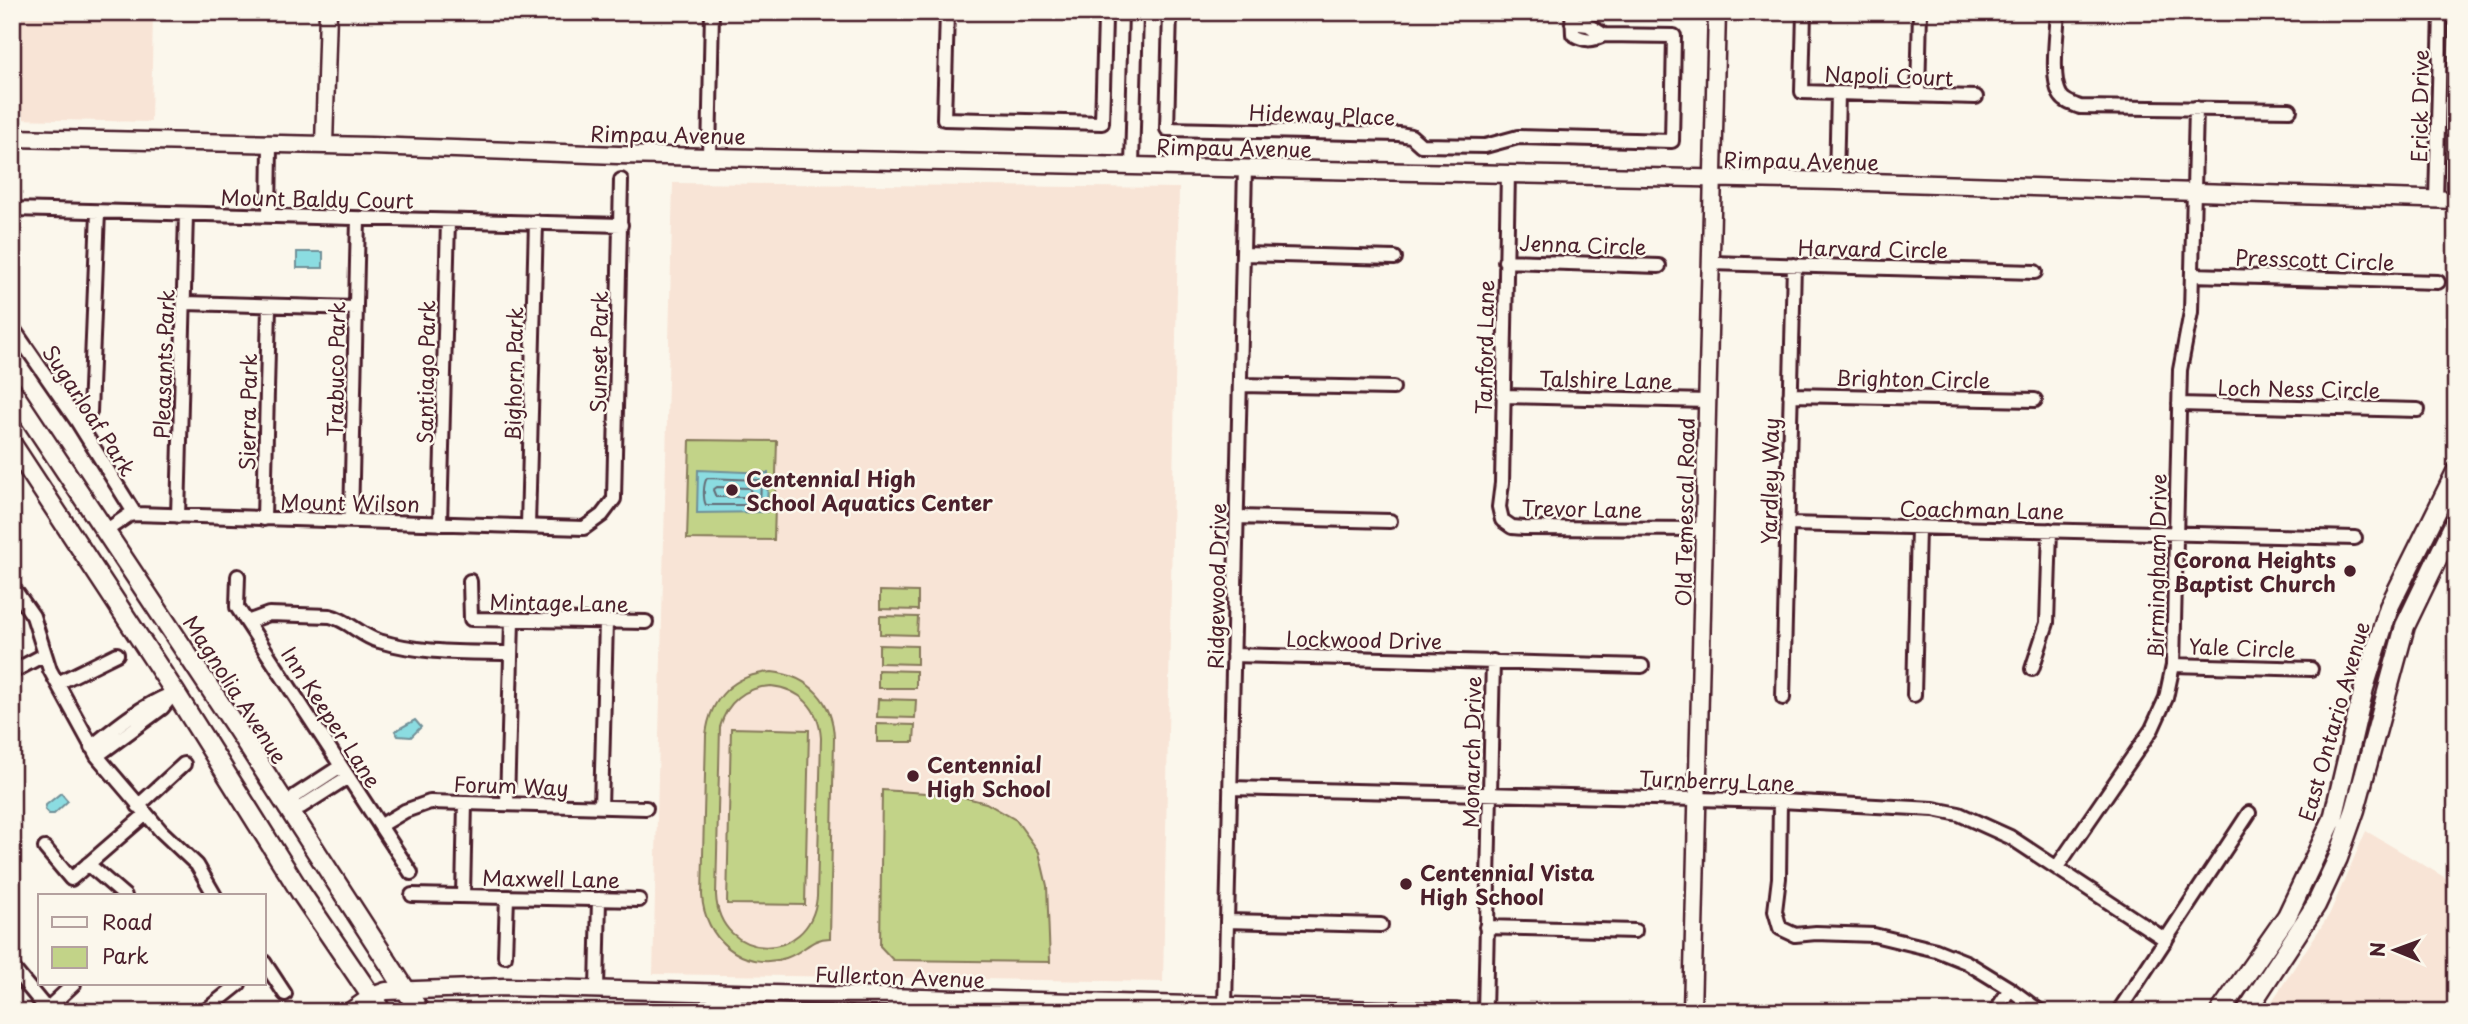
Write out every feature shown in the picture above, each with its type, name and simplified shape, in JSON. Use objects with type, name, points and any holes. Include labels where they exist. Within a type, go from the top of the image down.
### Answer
[{"type":"main road","points":[[324,145],[328,12]]},
{"type":"main road","name":"Old Temescal Road","points":[[1692,1012],[1717,12]]},
{"type":"main road","name":"Rimpau Avenue","points":[[12,138],[1836,181],[2456,200]]},
{"type":"main road","name":"Magnolia Avenue","points":[[12,391],[420,1012]]},
{"type":"main road","points":[[12,444],[175,692],[301,892],[377,1004]]},
{"type":"main road","name":"East Ontario Avenue","points":[[2220,1012],[2287,916],[2333,819],[2364,688],[2389,607],[2456,472]]},
{"type":"main road","name":"East Ontario Avenue","points":[[2246,1012],[2316,905],[2338,858],[2356,810],[2404,626],[2456,520]]},
{"type":"main road","points":[[175,692],[200,675]]},
{"type":"main road","points":[[260,826],[286,808]]},
{"type":"main road","points":[[2297,935],[2291,926],[2324,853],[2333,819]]},
{"type":"main road","name":"Fullerton Avenue","points":[[349,1012],[377,1004],[386,991],[405,989],[597,989],[1457,1012]]},
{"type":"street","points":[[709,156],[712,12]]},
{"type":"street","points":[[947,12],[944,119],[1102,123],[1106,14]]},
{"type":"street","points":[[1132,166],[1136,12]]},
{"type":"street","name":"Hideway Place","points":[[1170,12],[1167,129],[1399,134],[1411,136],[1421,145],[1485,146],[1518,137],[1672,141],[1674,36],[1604,35],[1596,39],[1582,40],[1573,34],[1572,18]]},
{"type":"street","name":"Napoli Court","points":[[1804,12],[1802,92],[1976,97]]},
{"type":"street","points":[[1918,95],[1920,12]]},
{"type":"street","points":[[2058,12],[2056,81],[2062,98],[2080,107],[2290,110]]},
{"type":"street","name":"Erick Drive","points":[[2436,200],[2441,12]]},
{"type":"street","points":[[1836,181],[1838,93]]},
{"type":"street","name":"Birmingham Drive","points":[[2057,867],[2152,729],[2166,698],[2173,664],[2180,370],[2191,312],[2196,108]]},
{"type":"street","points":[[269,216],[270,145]]},
{"type":"street","name":"Ridgewood Drive","points":[[1225,1006],[1244,168]]},
{"type":"street","name":"Tanford Lane","points":[[1502,520],[1499,507],[1508,173]]},
{"type":"street","name":"Sunset Park","points":[[598,519],[614,499],[621,180]]},
{"type":"street","name":"Mount Baldy Court","points":[[12,209],[621,225]]},
{"type":"street","points":[[77,421],[90,412],[97,212]]},
{"type":"street","name":"Pleasants Park","points":[[178,516],[186,214]]},
{"type":"street","name":"Trabuco Park","points":[[351,520],[358,219]]},
{"type":"street","name":"Santiago Park","points":[[440,524],[448,220]]},
{"type":"street","name":"Bighorn Park","points":[[528,526],[536,222]]},
{"type":"street","points":[[1244,254],[1395,258]]},
{"type":"street","name":"Jenna Circle","points":[[1505,261],[1659,266]]},
{"type":"street","name":"Harvard Circle","points":[[1710,263],[2035,272]]},
{"type":"street","name":"Yardley Way","points":[[1783,698],[1794,265]]},
{"type":"street","name":"Presscott Circle","points":[[2192,275],[2438,282]]},
{"type":"street","points":[[185,303],[356,308]]},
{"type":"street","name":"Sierra Park","points":[[264,519],[269,306]]},
{"type":"street","name":"Sugarloaf Park","points":[[12,327],[77,421],[135,514]]},
{"type":"street","points":[[1240,385],[1393,388]]},
{"type":"street","name":"Brighton Circle","points":[[1790,395],[2035,400]]},
{"type":"street","name":"Talshire Lane","points":[[1503,396],[1708,401]]},
{"type":"street","name":"Loch Ness Circle","points":[[2179,404],[2418,410]]},
{"type":"street","points":[[104,532],[129,515],[135,514]]},
{"type":"street","name":"Mount Wilson","points":[[135,514],[584,528],[598,519]]},
{"type":"street","points":[[1237,517],[1390,521]]},
{"type":"street","name":"Trevor Lane","points":[[1502,520],[1512,527],[1524,528],[1705,530]]},
{"type":"street","name":"Coachman Lane","points":[[1787,523],[2355,538]]},
{"type":"street","points":[[1914,695],[1918,527]]},
{"type":"street","points":[[2032,669],[2047,623],[2050,530]]},
{"type":"street","name":"Inn Keeper Lane","points":[[238,576],[237,607],[411,873]]},
{"type":"street","name":"Mintage Lane","points":[[470,581],[471,619],[646,622]]},
{"type":"street","points":[[12,586],[33,616],[44,655],[94,752],[160,831],[197,865],[209,894]]},
{"type":"street","points":[[247,622],[269,614],[330,616],[340,618],[375,640],[407,649],[511,653]]},
{"type":"street","points":[[507,804],[512,620]]},
{"type":"street","points":[[601,807],[606,622]]},
{"type":"street","points":[[58,683],[117,654]]},
{"type":"street","points":[[12,672],[44,655]]},
{"type":"street","name":"Lockwood Drive","points":[[1233,655],[1642,666]]},
{"type":"street","name":"Monarch Drive","points":[[1485,1012],[1493,661]]},
{"type":"street","name":"Yale Circle","points":[[2173,664],[2311,669]]},
{"type":"street","points":[[94,752],[128,718],[156,700],[175,692]]},
{"type":"street","points":[[45,848],[71,879],[142,810],[184,764]]},
{"type":"street","points":[[286,808],[295,796],[344,771]]},
{"type":"street","name":"Turnberry Lane","points":[[1230,789],[1780,801],[1907,806],[1959,814],[2010,837],[2166,940]]},
{"type":"street","points":[[1780,801],[1779,878],[1775,911],[1780,928],[1795,935],[1874,935],[1905,941],[1966,962],[2041,1012]]},
{"type":"street","name":"Forum Way","points":[[380,826],[405,811],[430,802],[646,808]]},
{"type":"street","points":[[412,895],[463,895],[465,803]]},
{"type":"street","points":[[2118,1012],[2249,813]]},
{"type":"street","points":[[88,864],[122,894]]},
{"type":"street","name":"Maxwell Lane","points":[[463,895],[639,900]]},
{"type":"street","points":[[505,956],[507,897]]},
{"type":"street","points":[[597,989],[599,899]]},
{"type":"street","points":[[1227,920],[1381,925]]},
{"type":"street","points":[[1486,927],[1635,931]]},
{"type":"street","points":[[266,966],[285,994]]},
{"type":"street","points":[[12,968],[48,1011],[72,986]]},
{"type":"street","points":[[204,1012],[236,986]]},
{"type":"street","points":[[1995,1012],[2010,989]]},
{"type":"shaded area","points":[[12,12],[153,12],[151,122],[12,119]]},
{"type":"shaded area","name":"Centennial High School","points":[[673,183],[1179,188],[1163,982],[653,974]]},
{"type":"shaded area","points":[[2366,831],[2456,884],[2456,1012],[2265,1012],[2329,915]]},
{"type":"green space","name":"Centennial High School Aquatics Center","points":[[690,440],[777,441],[774,540],[687,539]]},
{"type":"green space","points":[[880,591],[918,592],[918,610],[880,609]]},
{"type":"green space","points":[[880,616],[918,617],[917,635],[880,634]]},
{"type":"green space","points":[[879,645],[917,646],[917,664],[879,663]]},
{"type":"green space","points":[[878,670],[916,671],[916,688],[878,688]]},
{"type":"green space","points":[[785,674],[808,685],[824,702],[833,725],[834,738],[830,938],[817,940],[786,958],[770,961],[741,956],[728,948],[710,925],[704,911],[702,895],[708,722],[726,690],[746,677]],"holes":[[[762,687],[781,688],[799,696],[812,709],[821,738],[817,897],[811,919],[799,935],[783,944],[765,947],[747,943],[732,933],[721,917],[716,895],[720,727],[732,703],[745,693]]]},
{"type":"green space","points":[[878,699],[916,700],[915,718],[877,717]]},
{"type":"green space","points":[[877,724],[915,725],[914,742],[877,742]]},
{"type":"green space","points":[[731,728],[809,730],[805,905],[727,904]]},
{"type":"green space","points":[[882,790],[955,795],[986,803],[1016,820],[1039,852],[1047,886],[1050,962],[893,960],[880,946]]},
{"type":"water","points":[[297,252],[323,252],[323,268],[297,268]]},
{"type":"water","points":[[698,470],[768,473],[767,512],[697,513]]},
{"type":"water","points":[[415,720],[421,727],[411,737],[398,736],[395,731]]},
{"type":"water","points":[[61,793],[68,801],[54,814],[49,814],[45,810],[46,805]]},
{"type":"place","name":"Centennial High School Aquatics Center","points":[[732,490]]},
{"type":"place","name":"Corona Heights Baptist Church","points":[[2350,571]]},
{"type":"place","name":"Centennial High School","points":[[913,776]]},
{"type":"place","name":"Centennial Vista High School","points":[[1406,884]]}]
